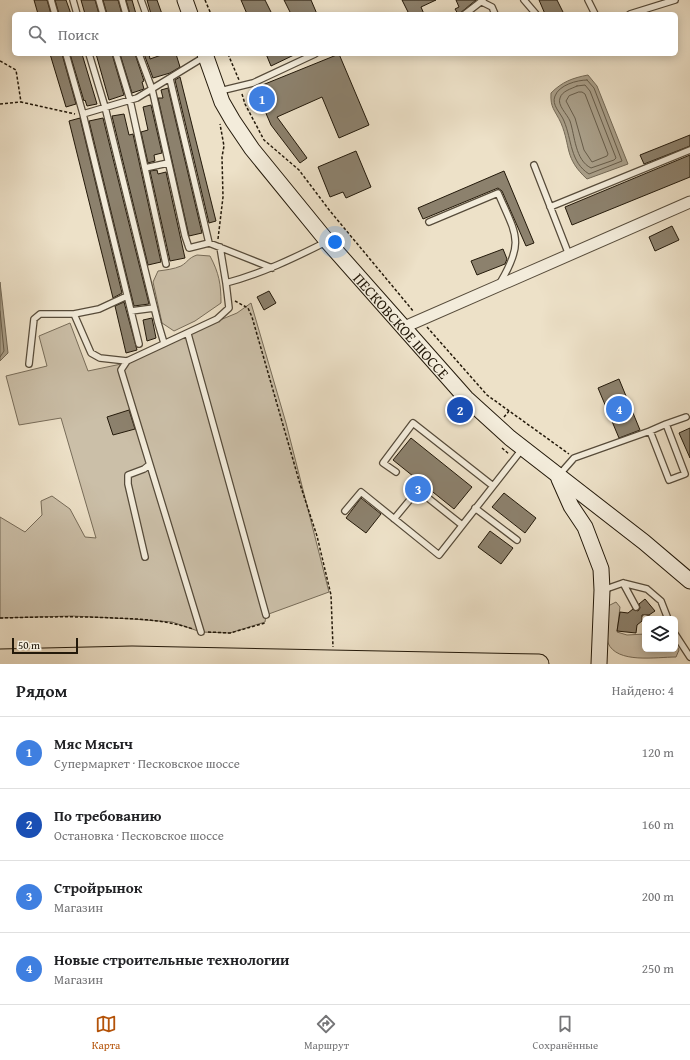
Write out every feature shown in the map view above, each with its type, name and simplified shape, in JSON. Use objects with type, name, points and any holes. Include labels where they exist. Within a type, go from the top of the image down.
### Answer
[{"type":"highway","points":[[0,659],[132,656],[298,662],[539,664]]},
{"type":"street","points":[[185,0],[189,12]]},
{"type":"street","name":"ПЕСКОВСКОЕ ШОССЕ","points":[[206,56],[220,97],[232,121],[252,149],[327,241],[402,328],[466,398],[557,476]]},
{"type":"street","points":[[402,328],[690,202]]},
{"type":"street","points":[[557,476],[576,500],[644,542],[690,581]]},
{"type":"street","points":[[576,500],[585,527],[596,551],[601,569],[602,590],[598,664]]},
{"type":"lane","points":[[51,0],[54,12]]},
{"type":"lane","points":[[73,0],[77,12]]},
{"type":"lane","points":[[99,0],[102,12]]},
{"type":"lane","points":[[122,0],[125,12]]},
{"type":"lane","points":[[141,0],[145,12]]},
{"type":"lane","points":[[524,0],[534,12]]},
{"type":"lane","points":[[588,0],[594,12]]},
{"type":"lane","points":[[636,12],[675,0]]},
{"type":"lane","points":[[468,12],[483,1],[492,7],[494,12]]},
{"type":"lane","points":[[67,56],[83,114],[139,344]]},
{"type":"lane","points":[[90,56],[105,107],[164,344]]},
{"type":"lane","points":[[117,56],[130,100],[166,264]]},
{"type":"lane","points":[[140,56],[152,89],[189,248],[209,243],[272,268]]},
{"type":"lane","points":[[83,114],[130,100],[152,89],[204,56]]},
{"type":"lane","points":[[220,97],[240,86],[253,83],[311,56]]},
{"type":"lane","points":[[170,78],[209,243]]},
{"type":"lane","points":[[550,207],[690,150]]},
{"type":"lane","points":[[145,168],[168,163]]},
{"type":"lane","points":[[534,165],[569,255]]},
{"type":"lane","points":[[429,222],[498,193],[516,238],[516,251],[511,264],[499,285]]},
{"type":"lane","points":[[226,283],[246,278],[272,268],[327,241]]},
{"type":"lane","points":[[74,314],[91,353],[100,358],[127,361],[188,334],[217,319],[229,308],[220,247]]},
{"type":"lane","points":[[29,364],[34,319],[40,314],[74,314],[99,308],[127,296]]},
{"type":"lane","points":[[131,311],[154,308]]},
{"type":"lane","points":[[188,334],[266,615]]},
{"type":"lane","points":[[127,361],[121,370],[148,465],[155,481],[201,632]]},
{"type":"lane","points":[[557,476],[574,458],[686,417]]},
{"type":"lane","points":[[396,472],[383,463],[413,423],[493,486]]},
{"type":"lane","points":[[650,430],[669,480],[685,474],[666,424]]},
{"type":"lane","points":[[345,511],[361,492],[439,555],[523,448]]},
{"type":"lane","points":[[145,557],[128,484],[128,475],[144,469],[148,465]]},
{"type":"lane","points":[[394,519],[418,490],[462,525]]},
{"type":"lane","points":[[475,508],[517,540]]},
{"type":"lane","points":[[623,583],[636,607]]},
{"type":"lane","points":[[602,590],[623,583],[647,589],[661,601],[667,616]]},
{"type":"lane","points":[[678,639],[690,657]]},
{"type":"path","points":[[204,0],[210,12]]},
{"type":"path","points":[[229,56],[245,104],[264,140],[299,170],[330,211],[487,395],[574,458]]},
{"type":"path","points":[[0,61],[16,70],[21,102]]},
{"type":"path","points":[[220,97],[220,124],[224,146],[222,157],[223,197],[217,241],[220,247]]},
{"type":"path","points":[[0,104],[21,102],[72,114],[83,114]]},
{"type":"path","points":[[228,297],[248,308],[252,317],[300,484],[317,536],[331,595],[333,652]]},
{"type":"path","points":[[0,618],[72,616],[132,619],[172,622],[201,632],[230,633],[265,622],[266,615]]},
{"type":"shaded area","points":[[197,255],[210,256],[216,268],[221,290],[221,303],[195,321],[174,331],[162,323],[153,282],[158,271],[173,269],[181,266]]},
{"type":"shaded area","points":[[251,303],[286,423],[329,592],[266,615],[265,622],[230,633],[201,632],[172,622],[132,619],[72,616],[0,618],[0,517],[25,532],[42,515],[41,501],[52,496],[70,509],[85,537],[96,538],[61,418],[19,425],[6,376],[47,366],[39,336],[70,323],[88,371],[126,363],[164,343],[237,313]]},
{"type":"shaded area","points":[[616,602],[620,607],[617,632],[627,635],[642,634],[642,652],[678,652],[678,648],[679,650],[676,657],[628,657],[613,650],[607,639],[608,606]]},
{"type":"water","points":[[588,75],[597,86],[628,164],[587,179],[580,172],[571,158],[564,131],[552,106],[551,93],[563,83]]},
{"type":"water","points":[[0,282],[8,353],[0,361]]},
{"type":"building","points":[[34,0],[47,0],[50,12],[37,12]]},
{"type":"building","points":[[55,0],[66,0],[70,12],[58,12]]},
{"type":"building","points":[[81,0],[95,0],[98,12],[84,12]]},
{"type":"building","points":[[103,0],[118,0],[121,12],[106,12]]},
{"type":"building","points":[[126,0],[132,0],[135,12],[129,12]]},
{"type":"building","points":[[147,0],[157,0],[161,12],[150,12]]},
{"type":"building","points":[[241,0],[265,0],[271,12],[246,12]]},
{"type":"building","points":[[284,0],[311,0],[316,12],[290,12]]},
{"type":"building","points":[[402,0],[436,0],[421,7],[423,12],[408,12]]},
{"type":"building","points":[[456,0],[476,0],[461,12],[457,12],[455,9],[459,7]]},
{"type":"building","points":[[539,0],[557,0],[563,12],[544,12]]},
{"type":"building","points":[[51,56],[63,56],[76,104],[66,107]]},
{"type":"building","points":[[71,56],[83,56],[97,104],[87,106],[85,100],[84,101]]},
{"type":"building","points":[[97,56],[113,56],[124,95],[109,100]]},
{"type":"building","points":[[121,56],[136,56],[144,81],[142,82],[144,89],[132,93]]},
{"type":"building","points":[[145,56],[149,56],[150,59],[158,56],[177,56],[180,67],[170,73],[153,78]]},
{"type":"building","points":[[267,56],[292,56],[271,66]]},
{"type":"building","points":[[334,56],[340,56],[369,125],[339,138],[322,97],[277,117],[307,158],[300,163],[271,125],[255,88]]},
{"type":"building","points":[[180,77],[216,221],[209,223],[175,80]]},
{"type":"building","points":[[168,88],[202,233],[189,236],[158,98],[163,98],[161,90]]},
{"type":"building","points":[[151,105],[162,153],[154,155],[155,161],[148,163],[141,132],[148,130],[143,107]]},
{"type":"building","points":[[124,114],[129,135],[133,134],[161,262],[148,265],[112,116]]},
{"type":"building","points":[[80,118],[122,293],[113,298],[69,121]]},
{"type":"building","points":[[103,118],[149,304],[134,306],[89,121]]},
{"type":"building","points":[[690,135],[690,146],[644,164],[640,155]]},
{"type":"building","points":[[356,151],[371,187],[346,198],[343,192],[330,197],[318,167]]},
{"type":"building","points":[[690,155],[690,177],[572,225],[565,207]]},
{"type":"building","points":[[157,170],[158,174],[166,172],[185,258],[170,261],[150,171]]},
{"type":"building","points":[[504,171],[534,243],[526,246],[502,191],[498,188],[423,219],[418,208]]},
{"type":"building","points":[[672,226],[679,240],[655,251],[649,237]]},
{"type":"building","points":[[503,249],[507,259],[505,264],[477,275],[471,261]]},
{"type":"building","points":[[269,291],[276,303],[264,310],[257,297]]},
{"type":"building","points":[[124,302],[137,350],[126,353],[115,306]]},
{"type":"building","points":[[152,318],[156,338],[147,341],[143,320]]},
{"type":"building","points":[[619,379],[640,430],[619,438],[598,388]]},
{"type":"building","points":[[129,410],[135,429],[113,435],[107,417]]},
{"type":"building","points":[[690,428],[690,458],[679,433]]},
{"type":"building","points":[[411,438],[472,487],[454,509],[393,460]]},
{"type":"building","points":[[504,493],[536,518],[525,533],[492,507]]},
{"type":"building","points":[[361,498],[381,514],[366,533],[346,518]]},
{"type":"building","points":[[490,531],[513,548],[501,564],[478,547]]},
{"type":"building","points":[[645,599],[655,611],[649,615],[642,615],[642,621],[637,625],[636,633],[617,631],[620,612],[628,613],[633,609],[638,611],[640,608],[639,604]]},
{"type":"place","name":"Мяс Мясыч","points":[[262,99]]},
{"type":"place","name":"Новые строительные технологии","points":[[619,409]]},
{"type":"place","name":"По требованию","points":[[460,410]]},
{"type":"place","name":"Стройрынок","points":[[418,489]]}]
